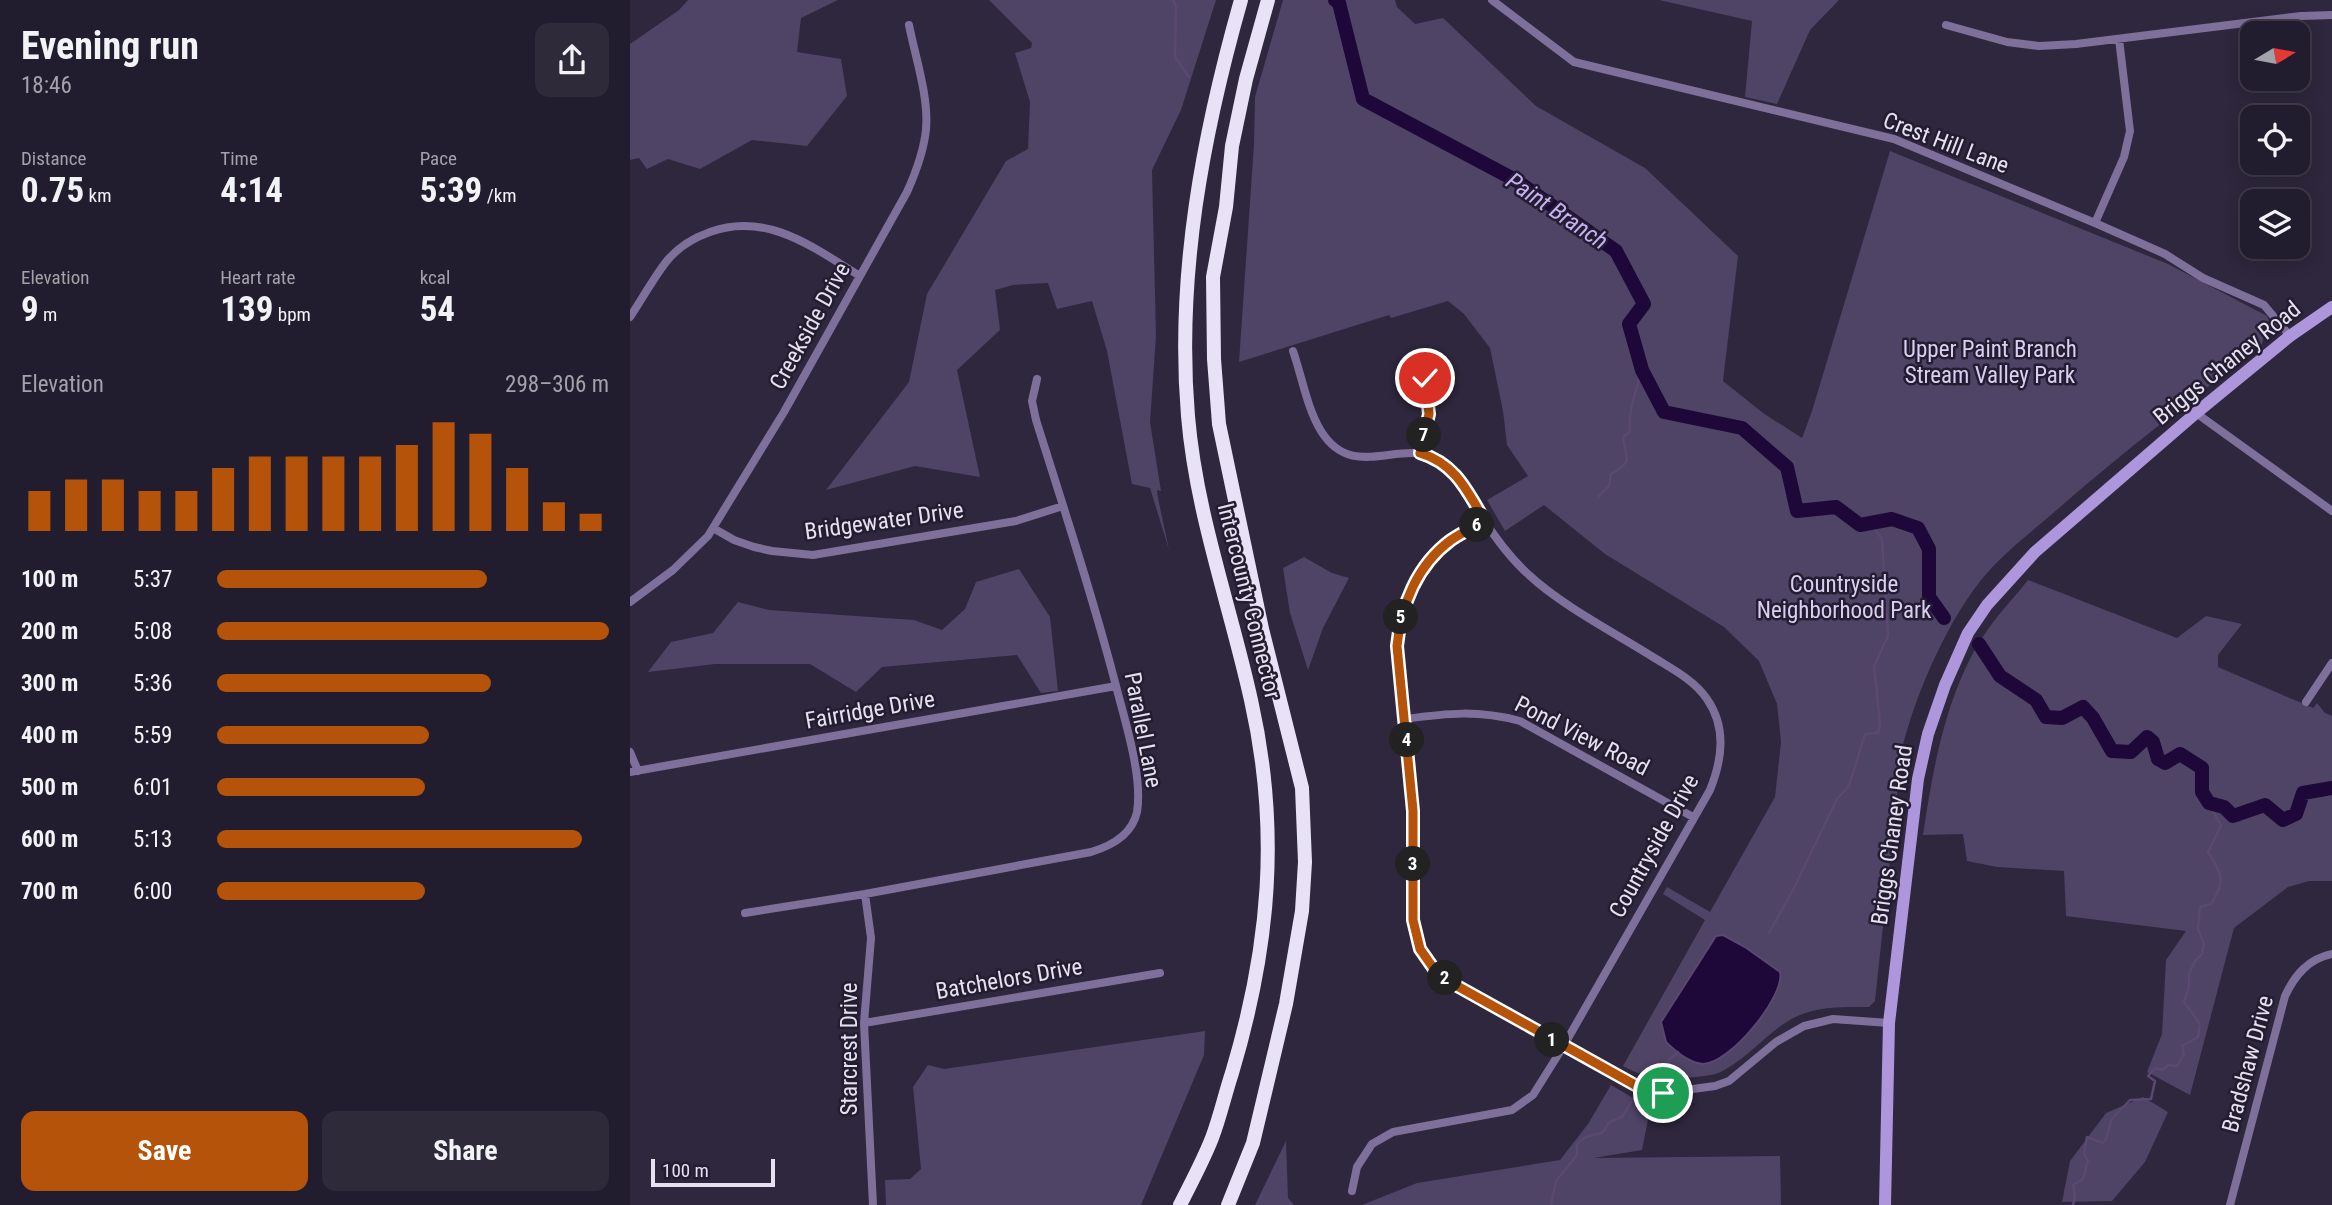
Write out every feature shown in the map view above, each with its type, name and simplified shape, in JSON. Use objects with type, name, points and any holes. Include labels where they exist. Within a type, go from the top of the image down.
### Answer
[{"type":"highway","name":"Intercounty Connector","points":[[1180,1205],[1213,1137],[1246,1024],[1262,951],[1268,886],[1264,770],[1251,701],[1201,501],[1193,461],[1186,394],[1190,250],[1194,209],[1221,72],[1241,0]]},
{"type":"highway","name":"Intercounty Connector","points":[[1228,1205],[1253,1143],[1286,1004],[1302,911],[1305,862],[1302,788],[1262,629],[1219,424],[1214,372],[1213,277],[1226,207],[1232,146],[1246,79],[1268,0]]},
{"type":"main road","name":"Briggs Chaney Road","points":[[1885,1205],[1888,1023],[1918,779],[1928,734],[1945,685],[1968,633],[1987,605],[2035,552],[2196,413],[2290,336],[2332,307]]},
{"type":"street","name":"Crest Hill Lane","points":[[1492,0],[1574,62],[1894,139],[2095,223],[2165,254],[2203,278],[2264,305],[2290,336]]},
{"type":"street","points":[[1946,25],[2007,42],[2039,46],[2301,16],[2332,15]]},
{"type":"street","name":"Creekside Drive","points":[[630,602],[673,570],[713,528],[784,412],[907,192],[918,168],[926,129],[926,110],[909,25]]},
{"type":"street","points":[[2095,223],[2124,157],[2130,131],[2119,38]]},
{"type":"street","points":[[630,317],[666,261],[680,248],[698,237],[731,227],[748,225],[784,232],[860,276]]},
{"type":"street","points":[[1293,351],[1323,435],[1347,455],[1357,458],[1420,453],[1429,414],[1425,378]]},
{"type":"street","name":"Parallel Lane","points":[[745,913],[865,894],[1091,852],[1105,848],[1119,839],[1136,815],[1139,791],[1127,724],[1032,401],[1037,379]]},
{"type":"street","points":[[2196,413],[2332,511]]},
{"type":"street","name":"Countryside Drive","points":[[1352,1191],[1357,1167],[1372,1144],[1393,1132],[1512,1111],[1533,1095],[1710,790],[1719,766],[1721,742],[1717,720],[1707,699],[1689,679],[1531,577],[1505,550],[1461,481],[1445,464],[1420,453]]},
{"type":"street","name":"Bridgewater Drive","points":[[713,528],[754,547],[813,555],[1016,521],[1063,506]]},
{"type":"street","points":[[1485,521],[1450,541],[1420,573],[1407,598],[1397,646],[1413,811],[1413,920],[1420,949],[1434,969],[1450,982],[1563,1047],[1644,1090],[1663,1093],[1715,1086],[1729,1080],[1743,1072],[1776,1042],[1804,1026],[1833,1019],[1888,1023]]},
{"type":"street","points":[[2306,702],[2332,663]]},
{"type":"street","name":"Fairridge Drive","points":[[634,771],[1116,686]]},
{"type":"street","name":"Pond View Road","points":[[1405,719],[1473,712],[1520,721],[1693,817]]},
{"type":"street","points":[[630,752],[634,771]]},
{"type":"street","name":"Starcrest Drive","points":[[865,894],[872,938],[864,1023],[873,1205]]},
{"type":"street","name":"Bradshaw Drive","points":[[2230,1205],[2285,996],[2293,979],[2307,964],[2321,956],[2332,954]]},
{"type":"street","name":"Batchelors Drive","points":[[864,1023],[1160,973]]},
{"type":"green space","points":[[688,0],[838,0],[801,18],[797,52],[841,59],[847,96],[807,146],[752,140],[700,169],[668,159],[647,169],[639,158],[630,160],[630,44],[679,10]]},
{"type":"green space","points":[[989,0],[1216,0],[1181,110],[1152,170],[1156,336],[1150,422],[1161,491],[1157,490],[1158,498],[1169,550],[1150,488],[1132,484],[1107,351],[1092,301],[1057,309],[1048,283],[1013,285],[995,290],[1000,330],[957,370],[980,477],[915,466],[826,490],[909,382],[927,294],[1006,161],[1028,149],[1030,102],[1015,53],[1031,48],[1032,43]]},
{"type":"green space","points":[[1283,0],[1395,0],[1397,7],[1415,24],[1443,18],[1536,106],[1645,168],[1738,256],[1723,381],[1763,413],[1802,438],[1890,151],[2168,264],[2267,316],[2272,328],[2264,334],[2262,344],[2159,425],[2013,547],[1973,591],[1947,633],[1925,680],[1902,749],[1875,1001],[1869,1007],[1842,1007],[1800,1015],[1780,1026],[1736,1063],[1711,1075],[1658,1078],[1623,1066],[1705,920],[1663,894],[1667,887],[1710,912],[1775,797],[1781,742],[1777,704],[1759,661],[1724,627],[1605,554],[1544,505],[1505,531],[1487,500],[1528,476],[1507,445],[1490,348],[1464,314],[1448,301],[1391,318],[1389,315],[1239,362],[1255,97]]},
{"type":"green space","points":[[1659,0],[1839,0],[1810,30],[1777,104],[1745,97],[1752,21]]},
{"type":"green space","points":[[1304,557],[1332,573],[1349,578],[1323,628],[1308,670],[1290,613],[1283,568]]},
{"type":"green space","points":[[1019,569],[1050,617],[1058,691],[1041,693],[1017,655],[882,667],[856,692],[810,664],[715,664],[648,672],[671,642],[713,633],[738,602],[769,610],[914,620],[942,630],[965,609],[976,582]]},
{"type":"green space","points":[[2028,580],[2177,638],[2206,616],[2242,624],[2218,655],[2218,667],[2313,708],[2317,703],[2325,713],[2332,716],[2332,881],[2309,881],[2288,887],[2234,928],[2190,1095],[2147,1072],[2162,1034],[2166,960],[2186,931],[2066,916],[2064,871],[1997,867],[1967,861],[1963,834],[1923,835],[1943,732],[1960,681],[1984,635]]},
{"type":"green space","points":[[1205,1031],[1204,1055],[1141,1205],[886,1205],[885,1180],[910,1179],[921,1169],[913,1087],[928,1065],[944,1069]]},
{"type":"green space","points":[[1611,1085],[1635,1099],[1651,1104],[1642,1150],[1594,1158],[1780,1156],[1781,1205],[1362,1205],[1417,1183],[1560,1160],[1588,1124]]},
{"type":"green space","points":[[2143,1097],[2168,1112],[2145,1162],[2112,1201],[2062,1202],[2070,1161],[2106,1113]]},
{"type":"green space","points":[[1286,1141],[1288,1198],[1294,1205],[1255,1205]]},
{"type":"shaded area","points":[[1723,935],[1780,972],[1780,983],[1765,1011],[1741,1041],[1714,1061],[1703,1064],[1683,1056],[1666,1042],[1661,1022],[1716,936]]},
{"type":"waterway","points":[[1173,0],[1176,7],[1175,57],[1189,77]]},
{"type":"waterway","name":"Paint Branch","points":[[1335,0],[1339,3],[1363,99],[1517,181],[1616,251],[1644,304],[1629,324],[1642,370],[1664,412],[1742,428],[1787,467],[1797,511],[1836,507],[1860,525],[1892,519],[1918,528],[1929,549],[1929,597],[1944,618]]},
{"type":"waterway","points":[[1599,496],[1609,486],[1611,474],[1627,460],[1623,437],[1630,432],[1631,409],[1642,370]]},
{"type":"waterway","points":[[1769,933],[1837,799],[1849,786],[1865,734],[1878,733],[1880,723],[1874,666],[1888,636],[1882,539],[1870,523]]},
{"type":"waterway","name":"Paint Branch","points":[[1979,644],[2000,676],[2036,700],[2046,717],[2062,718],[2083,707],[2093,718],[2112,751],[2131,752],[2147,737],[2153,742],[2158,759],[2165,763],[2180,754],[2202,768],[2202,792],[2209,803],[2224,807],[2233,816],[2265,805],[2283,820],[2296,814],[2303,793],[2332,788]]},
{"type":"waterway","points":[[2073,1205],[2073,1185],[2083,1179],[2088,1160],[2084,1154],[2087,1137],[2103,1143],[2112,1119],[2130,1100],[2151,1099],[2155,1081],[2148,1076],[2155,1068],[2162,1070],[2168,1065],[2177,1066],[2184,1054],[2182,1046],[2198,1037],[2200,1024],[2184,1002],[2189,986],[2189,974],[2202,954],[2204,944],[2198,929],[2200,907],[2211,904],[2220,883],[2219,872],[2208,852],[2221,826],[2209,803]]},
{"type":"waterway","points":[[1652,1075],[1678,1052]]},
{"type":"waterway","points":[[1551,1205],[1556,1181],[1577,1155],[1577,1144],[1585,1138],[1602,1133],[1608,1123],[1622,1117],[1632,1101]]},
{"type":"route","points":[[1425,378],[1429,414],[1420,453],[1445,464],[1461,481],[1485,521],[1450,541],[1435,555],[1420,573],[1407,598],[1400,622],[1397,646],[1413,811],[1413,920],[1420,949],[1434,969],[1450,982],[1644,1090],[1663,1093]]},
{"type":"park label","name":"Upper Paint Branch Stream Valley Park","points":[[1990,362]]},
{"type":"park label","name":"Countryside Neighborhood Park","points":[[1844,597]]}]
